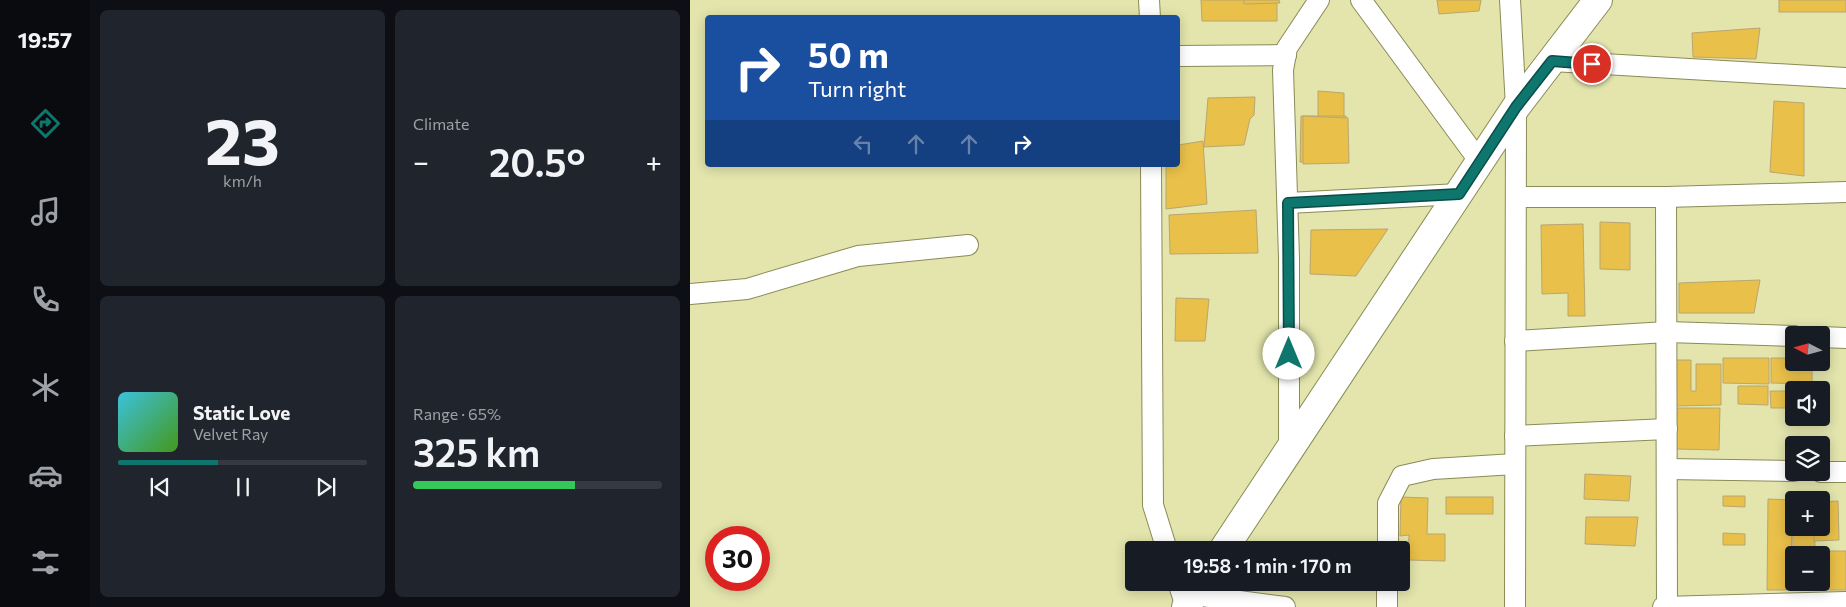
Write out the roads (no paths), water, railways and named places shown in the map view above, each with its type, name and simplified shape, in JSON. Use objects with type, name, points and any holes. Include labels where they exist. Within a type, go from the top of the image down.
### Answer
[{"type":"main road","points":[[1230,541],[1516,107],[1598,0]]},
{"type":"street","points":[[1149,0],[1150,15]]},
{"type":"street","points":[[1289,451],[1288,203],[1283,70],[1286,55],[1296,33],[1319,0]]},
{"type":"street","points":[[1361,0],[1480,162]]},
{"type":"street","points":[[1510,0],[1516,107],[1516,607]]},
{"type":"street","points":[[1180,56],[1286,55]]},
{"type":"street","points":[[1552,61],[1846,78]]},
{"type":"street","points":[[1151,167],[1153,505],[1164,541]]},
{"type":"street","points":[[1516,197],[1666,197],[1846,192]]},
{"type":"street","points":[[1288,203],[1459,194]]},
{"type":"street","points":[[1666,197],[1667,607]]},
{"type":"street","points":[[690,294],[747,289],[858,256],[968,245]]},
{"type":"street","points":[[1515,341],[1667,332],[1785,336]]},
{"type":"street","points":[[1830,337],[1846,338]]},
{"type":"street","points":[[1515,436],[1667,429]]},
{"type":"street","points":[[1388,541],[1388,503],[1402,476],[1433,468],[1515,464]]},
{"type":"street","points":[[1667,469],[1785,471]]},
{"type":"street","points":[[1830,472],[1846,472]]},
{"type":"street","points":[[1387,591],[1387,607]]},
{"type":"street","points":[[1189,595],[1285,607]]},
{"type":"street","points":[[1663,607],[1846,602]]}]
